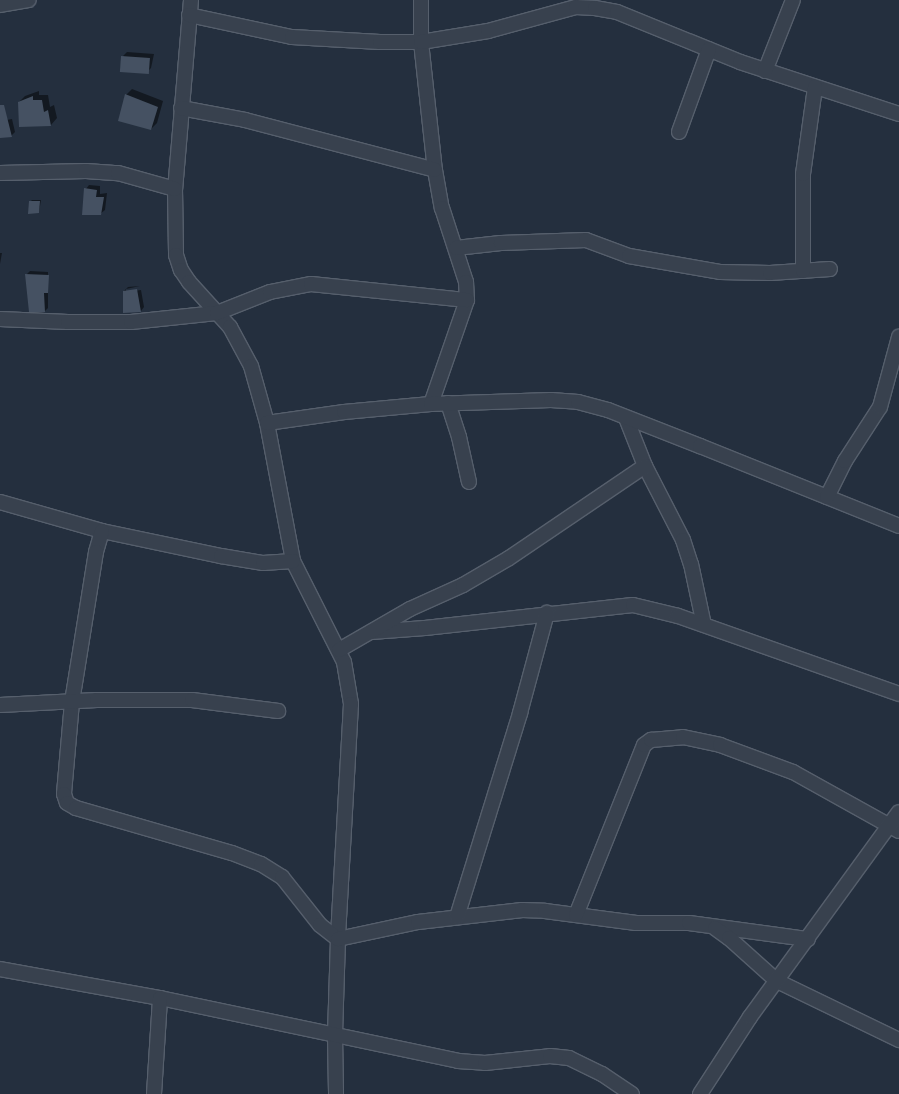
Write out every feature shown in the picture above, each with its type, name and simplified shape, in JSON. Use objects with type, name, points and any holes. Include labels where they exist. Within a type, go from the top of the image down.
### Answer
[{"type":"street","points":[[0,5],[29,0]]},
{"type":"street","points":[[191,0],[176,189],[176,255],[181,270],[189,282],[230,326],[251,366],[267,423],[293,561],[339,650],[347,675],[351,722],[338,939],[335,1035],[336,1094]]},
{"type":"street","points":[[421,0],[421,42],[435,170],[442,208],[466,282],[467,300],[431,404]]},
{"type":"street","points":[[765,71],[793,0]]},
{"type":"street","points":[[189,14],[292,37],[380,42],[421,42],[488,31],[576,7],[617,12],[765,71],[899,114]]},
{"type":"street","points":[[679,132],[709,50]]},
{"type":"street","points":[[803,271],[803,174],[815,87]]},
{"type":"street","points":[[181,108],[245,120],[435,170]]},
{"type":"street","points":[[0,173],[86,171],[118,174],[176,189]]},
{"type":"street","points":[[456,248],[501,243],[586,240],[629,256],[720,272],[770,273],[830,269]]},
{"type":"street","points":[[0,319],[131,322],[217,313],[270,292],[311,284],[467,300]]},
{"type":"street","points":[[827,497],[845,461],[872,420],[885,394],[899,337]]},
{"type":"street","points":[[885,394],[899,397]]},
{"type":"street","points":[[267,423],[344,412],[431,404],[569,401],[594,406],[626,418],[899,526]]},
{"type":"street","points":[[448,403],[459,437],[468,482]]},
{"type":"street","points":[[626,418],[645,466],[682,540],[691,564],[704,625]]},
{"type":"street","points":[[339,650],[410,609],[463,585],[509,558],[645,466]]},
{"type":"street","points":[[0,502],[102,531],[220,556],[263,563],[293,561]]},
{"type":"street","points":[[102,531],[96,552],[72,702],[64,794],[66,803],[76,808],[232,853],[261,864],[282,877],[320,925],[338,939],[418,922],[522,910],[636,923],[689,923],[808,939]]},
{"type":"street","points":[[372,632],[633,605],[656,609],[704,625],[899,694]]},
{"type":"street","points":[[457,917],[520,713],[547,613]]},
{"type":"street","points":[[0,705],[97,700],[192,700],[278,711]]},
{"type":"street","points":[[576,915],[644,746],[651,740],[683,737],[720,745],[793,772],[895,828]]},
{"type":"street","points":[[700,1094],[777,981],[895,828],[899,812]]},
{"type":"street","points":[[712,926],[729,938],[777,981],[899,1040]]},
{"type":"street","points":[[0,968],[160,998],[458,1061],[485,1064],[550,1056],[569,1058],[602,1074],[632,1094]]},
{"type":"street","points":[[154,1094],[160,998]]},
{"type":"building","points":[[121,56],[150,58],[149,74],[120,72]]},
{"type":"building","points":[[125,94],[158,107],[151,130],[118,121]]},
{"type":"building","points":[[33,96],[33,100],[42,100],[44,112],[48,110],[51,126],[19,127],[18,102]]},
{"type":"building","points":[[0,105],[4,105],[12,137],[0,138]]},
{"type":"building","points":[[84,188],[97,190],[96,197],[104,197],[101,215],[82,215]]},
{"type":"building","points":[[29,201],[40,201],[39,213],[28,214]]},
{"type":"building","points":[[25,274],[49,275],[48,293],[44,293],[45,312],[29,312]]},
{"type":"building","points":[[137,289],[141,312],[123,313],[123,291]]}]
